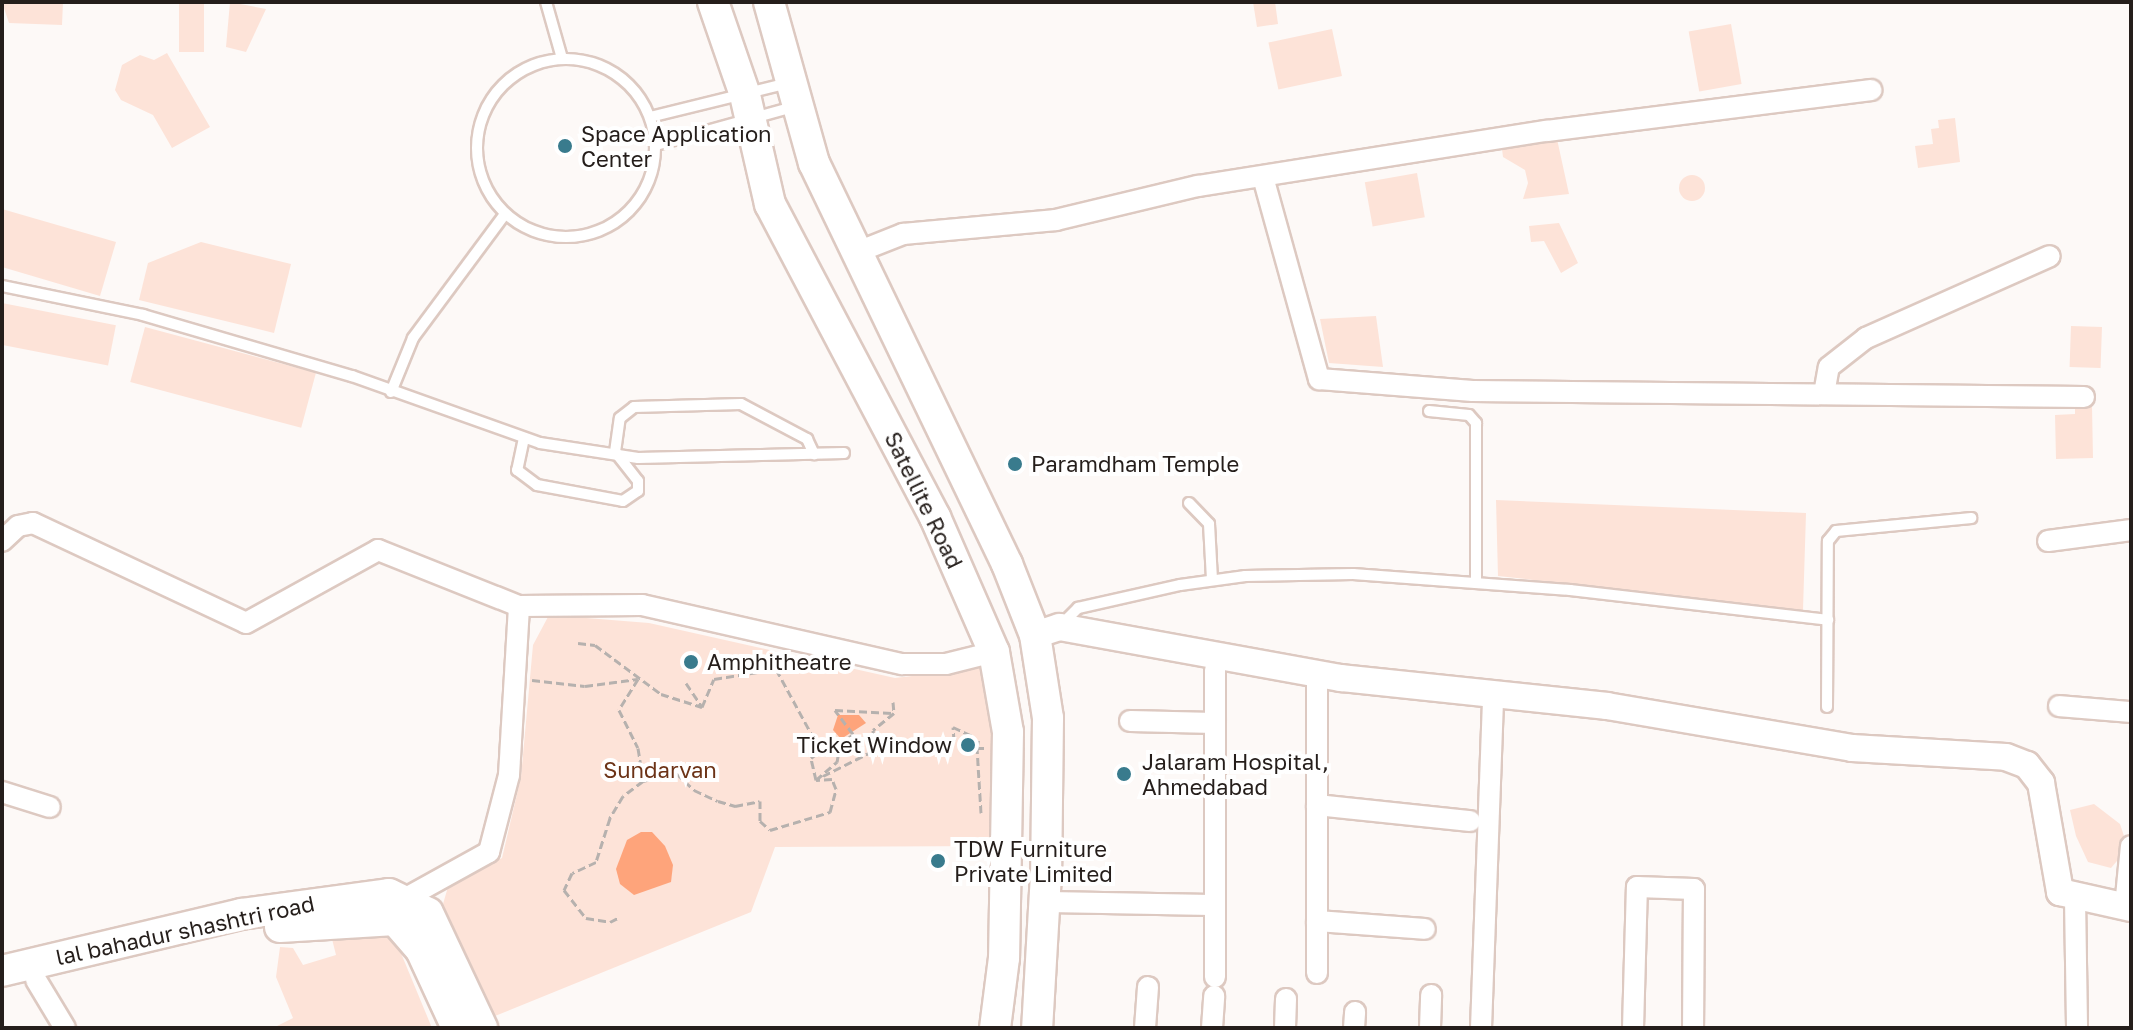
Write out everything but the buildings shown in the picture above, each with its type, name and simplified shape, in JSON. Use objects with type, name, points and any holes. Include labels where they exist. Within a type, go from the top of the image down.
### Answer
[{"type":"main road","name":"Satellite Road","points":[[713,2],[748,107],[770,204],[935,517],[994,652],[1008,732],[1004,958],[995,1028]]},
{"type":"main road","name":"Satellite Road","points":[[769,2],[797,93],[814,163],[1007,564],[1047,631],[1045,902],[1037,1028]]},
{"type":"main road","name":"lal bahadur shashtri road","points":[[2,971],[241,914],[367,894],[400,909]]},
{"type":"main road","points":[[400,909],[457,1028]]},
{"type":"main road","points":[[2,989],[179,944],[400,909],[428,913],[482,1028]]},
{"type":"street","points":[[855,253],[903,234],[1056,220],[1263,177],[1547,131],[1871,90]]},
{"type":"street","points":[[1263,177],[1319,379],[1473,391],[2084,397]]},
{"type":"street","points":[[1824,394],[1829,367],[1866,338],[2050,256]]},
{"type":"street","points":[[2,541],[18,526],[33,523],[246,623],[378,550],[519,606],[642,605],[902,664],[946,664],[994,652]]},
{"type":"street","points":[[2048,541],[2131,530]]},
{"type":"street","points":[[400,909],[489,852],[509,775],[519,606]]},
{"type":"street","points":[[1047,631],[1317,674],[1607,706],[1852,748],[2006,757],[2027,765],[2041,783],[2060,892],[2129,912],[2131,846]]},
{"type":"street","points":[[1212,1028],[1215,670]]},
{"type":"street","points":[[1317,674],[1317,973]]},
{"type":"street","points":[[1481,1028],[1493,693]]},
{"type":"street","points":[[2059,706],[2131,712]]},
{"type":"street","points":[[1130,721],[1215,723]]},
{"type":"street","points":[[2,792],[50,807]]},
{"type":"street","points":[[1317,805],[1470,821]]},
{"type":"street","points":[[1633,1028],[1637,887],[1694,889],[1693,1028]]},
{"type":"street","points":[[2075,898],[2077,1028]]},
{"type":"street","points":[[1045,902],[1215,905]]},
{"type":"street","points":[[1317,921],[1425,929]]},
{"type":"street","points":[[36,980],[65,1028]]},
{"type":"street","points":[[1145,1028],[1148,987]]},
{"type":"street","points":[[1430,1028],[1431,995]]},
{"type":"street","points":[[1285,1028],[1286,999]]},
{"type":"lane","points":[[546,2],[562,58]]},
{"type":"lane","points":[[562,58],[590,61],[616,73],[637,92],[650,117],[656,145],[652,175],[639,202],[617,223],[589,235],[559,238],[530,231],[505,214],[486,190],[477,161],[477,131],[488,103],[507,79],[532,64],[562,58]]},
{"type":"lane","points":[[650,117],[748,107],[797,93]]},
{"type":"lane","points":[[656,145],[748,107],[797,93]]},
{"type":"lane","points":[[391,392],[413,338],[505,214]]},
{"type":"lane","points":[[2,286],[143,315],[391,392],[524,438],[638,458],[844,453]]},
{"type":"lane","points":[[524,438],[517,470],[537,485],[623,501],[638,491],[638,481],[615,452],[620,418],[634,407],[741,404],[807,439],[814,454]]},
{"type":"lane","points":[[1429,411],[1469,415],[1476,423],[1476,583]]},
{"type":"lane","points":[[1189,503],[1209,524],[1212,580]]},
{"type":"lane","points":[[1827,707],[1828,541],[1836,531],[1971,518]]},
{"type":"lane","points":[[1047,631],[1078,608],[1212,580],[1353,574],[1476,583],[1828,620]]},
{"type":"path","points":[[578,643],[595,645],[661,694],[702,707]]},
{"type":"path","points":[[702,707],[714,679],[776,669],[812,735],[825,747]]},
{"type":"path","points":[[530,679],[585,686],[638,679]]},
{"type":"path","points":[[638,679],[619,710],[638,748],[643,781]]},
{"type":"path","points":[[686,683],[702,707]]},
{"type":"path","points":[[893,702],[894,713]]},
{"type":"path","points":[[816,780],[811,758],[825,747],[840,745],[853,734],[835,710],[894,713]]},
{"type":"path","points":[[875,751],[873,730],[894,713]]},
{"type":"path","points":[[816,780],[858,754],[945,747],[954,741],[953,727],[972,736],[977,748],[979,737]]},
{"type":"path","points":[[816,780],[837,762],[840,745]]},
{"type":"path","points":[[618,918],[610,922],[586,918],[564,890],[572,873],[596,862],[610,818],[623,796],[643,781],[676,773],[694,790],[718,801],[735,806],[760,801],[760,821],[770,830],[830,812],[836,789],[832,779],[816,780]]},
{"type":"green space","points":[[2,2],[63,2],[62,25],[9,23]]},
{"type":"green space","points":[[179,2],[204,2],[204,52],[179,52]]},
{"type":"green space","points":[[230,2],[266,9],[246,52],[226,47]]},
{"type":"green space","points":[[1253,2],[1275,2],[1278,24],[1257,27]]},
{"type":"green space","points":[[1731,24],[1742,84],[1699,92],[1689,31]]},
{"type":"green space","points":[[1332,29],[1342,76],[1278,89],[1268,43]]},
{"type":"green space","points":[[167,53],[210,127],[172,148],[153,115],[121,100],[115,90],[122,65],[140,55],[154,60]]},
{"type":"green space","points":[[1955,118],[1960,162],[1918,168],[1915,146],[1933,144],[1931,129],[1939,128],[1938,120]]},
{"type":"green space","points":[[1557,139],[1569,194],[1523,199],[1528,183],[1525,170],[1503,157],[1502,149]]},
{"type":"green space","points":[[1417,173],[1425,217],[1373,227],[1365,182]]},
{"type":"green space","points":[[1692,175],[1701,179],[1705,188],[1701,197],[1692,201],[1683,197],[1679,188],[1683,179]]},
{"type":"green space","points":[[2,209],[116,242],[100,296],[2,267]]},
{"type":"green space","points":[[1559,223],[1578,263],[1561,273],[1544,241],[1531,242],[1529,226]]},
{"type":"green space","points":[[201,242],[291,264],[274,333],[139,300],[148,263]]},
{"type":"green space","points":[[2,303],[116,325],[108,365],[2,345]]},
{"type":"green space","points":[[1376,316],[1383,367],[1329,363],[1320,319]]},
{"type":"green space","points":[[2071,326],[2102,327],[2101,368],[2070,367]]},
{"type":"green space","points":[[145,327],[316,373],[301,428],[130,382]]},
{"type":"green space","points":[[2075,406],[2092,406],[2093,458],[2056,459],[2055,415],[2075,414]]},
{"type":"green space","points":[[1496,500],[1806,513],[1803,610],[1498,576]]},
{"type":"green space","name":"Sundarvan","points":[[549,615],[649,623],[895,678],[988,667],[996,846],[775,847],[751,912],[490,1018],[443,904],[450,880],[502,858],[521,777],[533,645]]},
{"type":"green space","points":[[2094,804],[2120,824],[2125,839],[2122,855],[2111,868],[2088,862],[2076,836],[2070,810]]},
{"type":"green space","points":[[391,929],[432,1028],[273,1028],[293,1018],[276,977],[280,947],[293,948],[303,965],[336,955],[332,939]]},
{"type":"shaded area","points":[[838,715],[859,715],[866,723],[841,739],[833,730]]},
{"type":"shaded area","points":[[641,832],[652,832],[665,846],[673,865],[671,882],[634,895],[620,884],[616,869],[627,840]]},
{"type":"place","name":"Space Application Center","points":[[565,146]]},
{"type":"place","name":"Paramdham Temple","points":[[1015,464]]},
{"type":"place","name":"Amphitheatre","points":[[691,662]]},
{"type":"place","name":"Ticket Window","points":[[968,745]]},
{"type":"place","name":"Jalaram Hospital, Ahmedabad","points":[[1124,774]]},
{"type":"place","name":"TDW Furniture Private Limited","points":[[938,861]]}]
